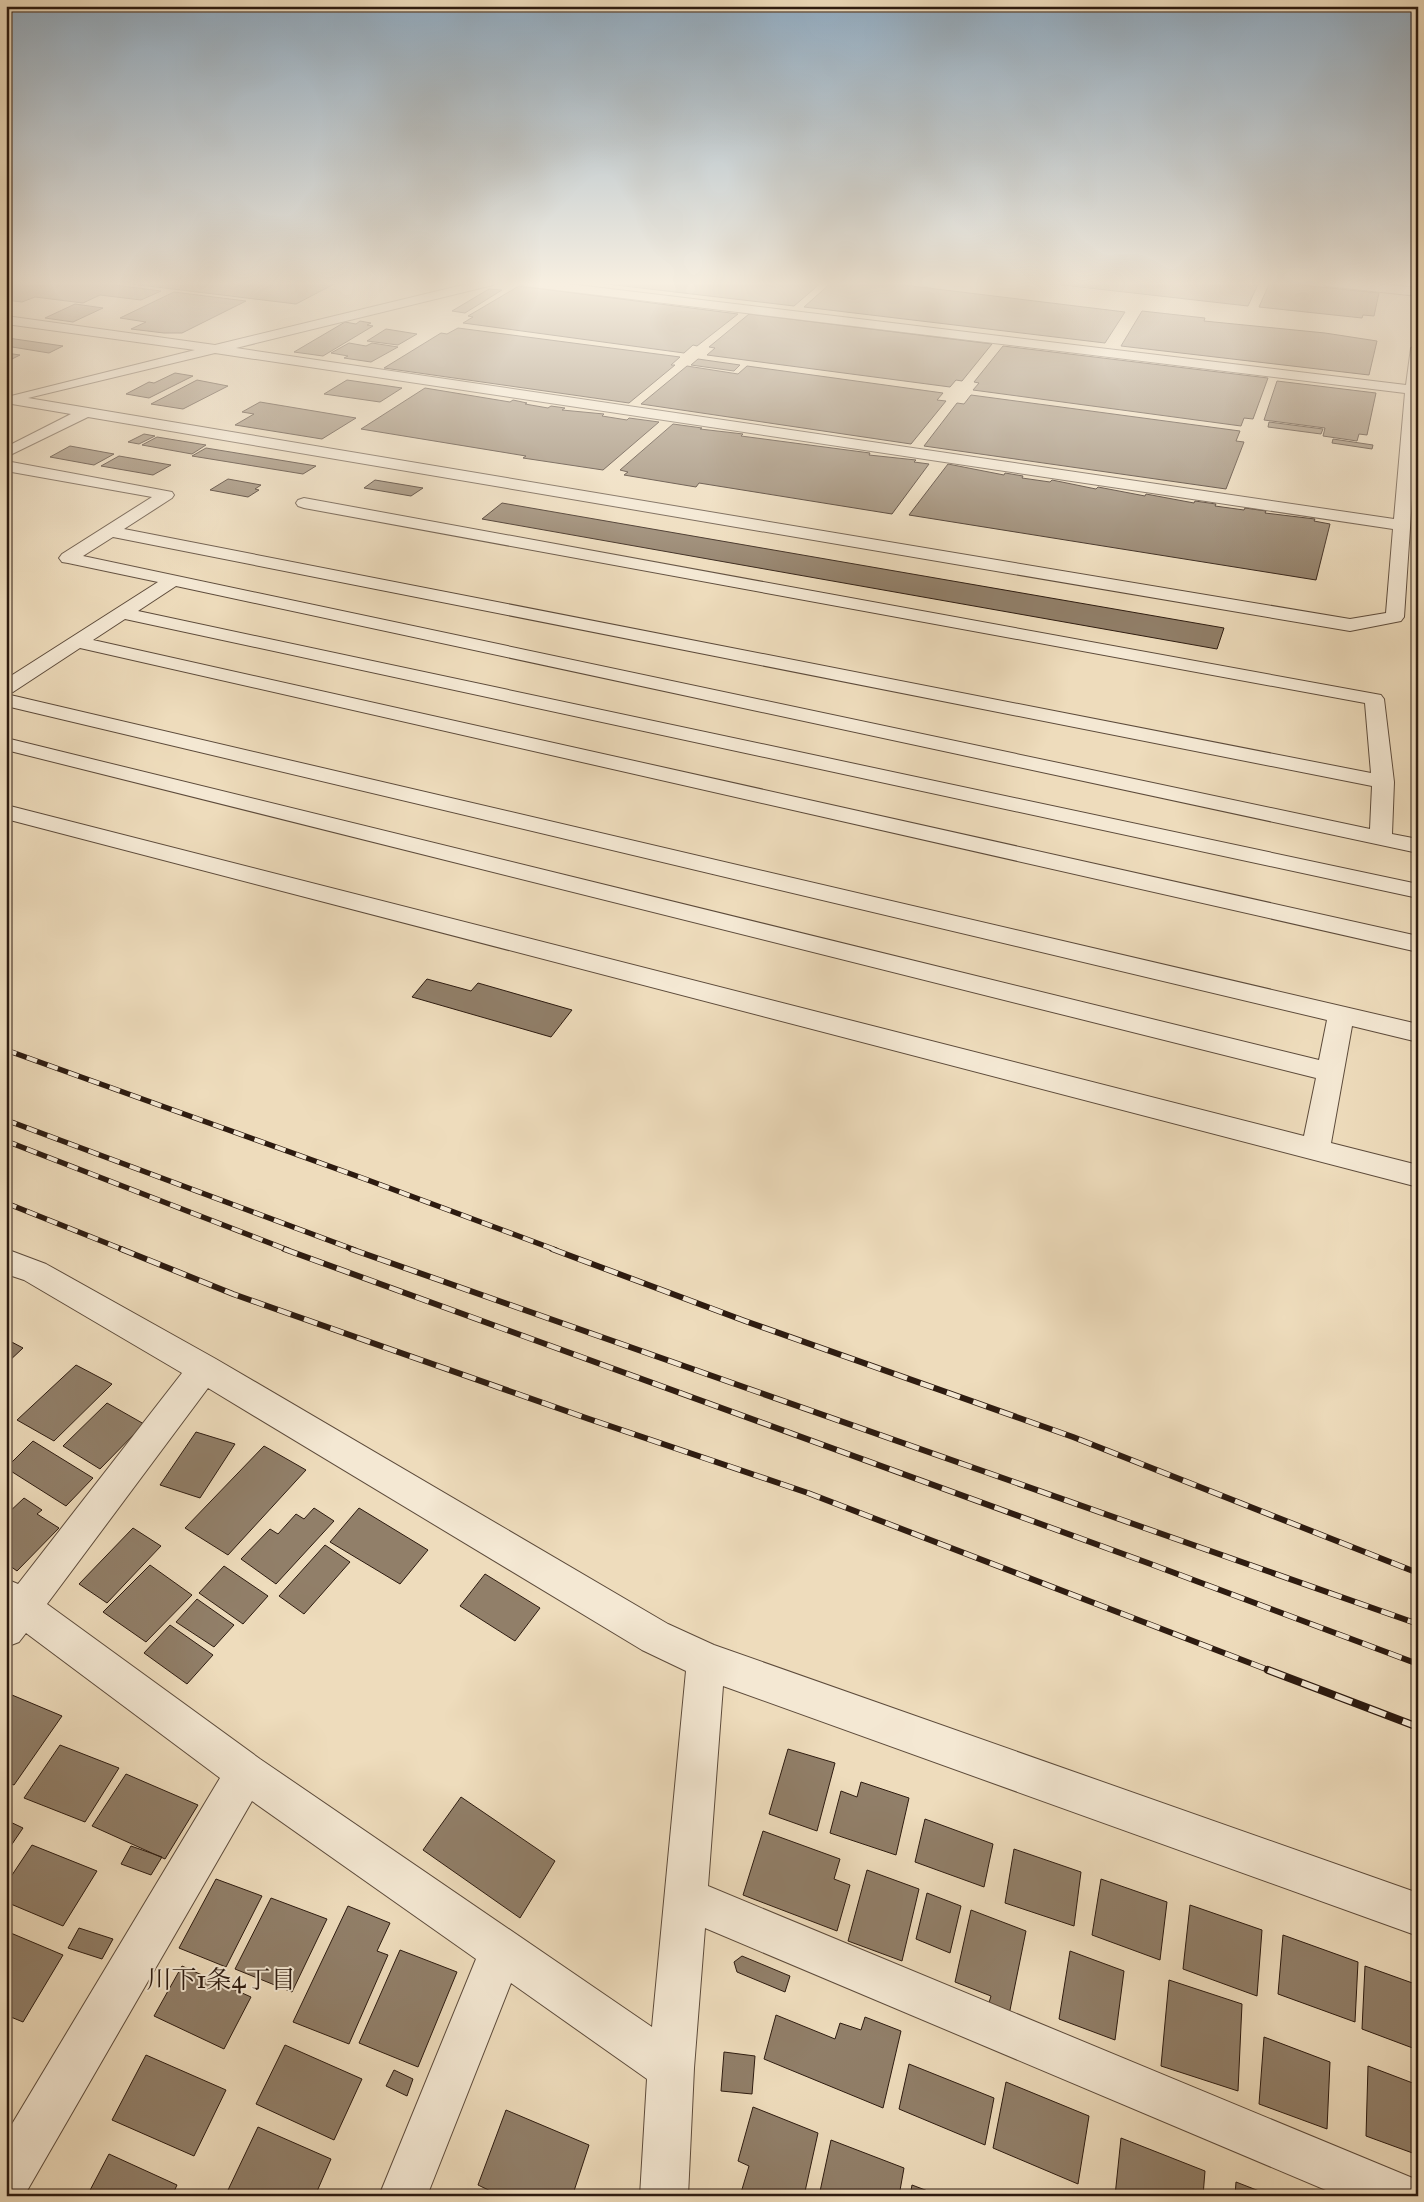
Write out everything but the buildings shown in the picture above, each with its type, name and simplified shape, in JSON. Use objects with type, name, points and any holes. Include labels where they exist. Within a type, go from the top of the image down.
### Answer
[{"type":"street","points":[[6,399],[66,385]]},
{"type":"street","points":[[459,385],[1402,525]]},
{"type":"street","points":[[1369,385],[1412,390]]},
{"type":"street","points":[[6,399],[1350,625],[1396,617],[1413,385]]},
{"type":"street","points":[[6,453],[85,413]]},
{"type":"street","points":[[6,466],[166,495],[68,558],[1418,846]]},
{"type":"street","points":[[304,503],[1374,699],[1383,782],[1381,838]]},
{"type":"street","points":[[109,531],[1383,782]]},
{"type":"street","points":[[6,688],[173,580]]},
{"type":"street","points":[[122,613],[1418,891]]},
{"type":"street","points":[[77,642],[1418,944]]},
{"type":"street","points":[[6,700],[1418,1033]]},
{"type":"street","points":[[6,744],[1330,1072]]},
{"type":"street","points":[[6,812],[1418,1176]]},
{"type":"street","points":[[1316,1150],[1340,1014]]},
{"type":"street","points":[[6,1261],[35,1272],[204,1369],[655,1637],[706,1661],[1418,1915]]},
{"type":"street","points":[[204,1369],[12,1611],[671,2068]]},
{"type":"street","points":[[664,2196],[671,2068],[706,1661]]},
{"type":"street","points":[[6,2180],[246,1773]]},
{"type":"street","points":[[685,1898],[1398,2196]]},
{"type":"street","points":[[403,2196],[502,1950]]},
{"type":"railway","points":[[6,1050],[556,1250]]},
{"type":"railway","points":[[6,1120],[355,1250]]},
{"type":"railway","points":[[6,1141],[288,1250]]},
{"type":"railway","points":[[6,1203],[124,1250]]},
{"type":"railway","points":[[121,1249],[233,1294],[589,1419],[808,1493],[1271,1671]]},
{"type":"railway","points":[[284,1249],[1148,1563],[1418,1664]]},
{"type":"railway","points":[[351,1249],[1418,1624]]},
{"type":"railway","points":[[552,1249],[745,1321],[1073,1437],[1418,1573]]},
{"type":"railway","points":[[1268,1670],[1418,1727]]},
{"type":"district","name":"川下1条4丁目","points":[[221,1979]]}]
